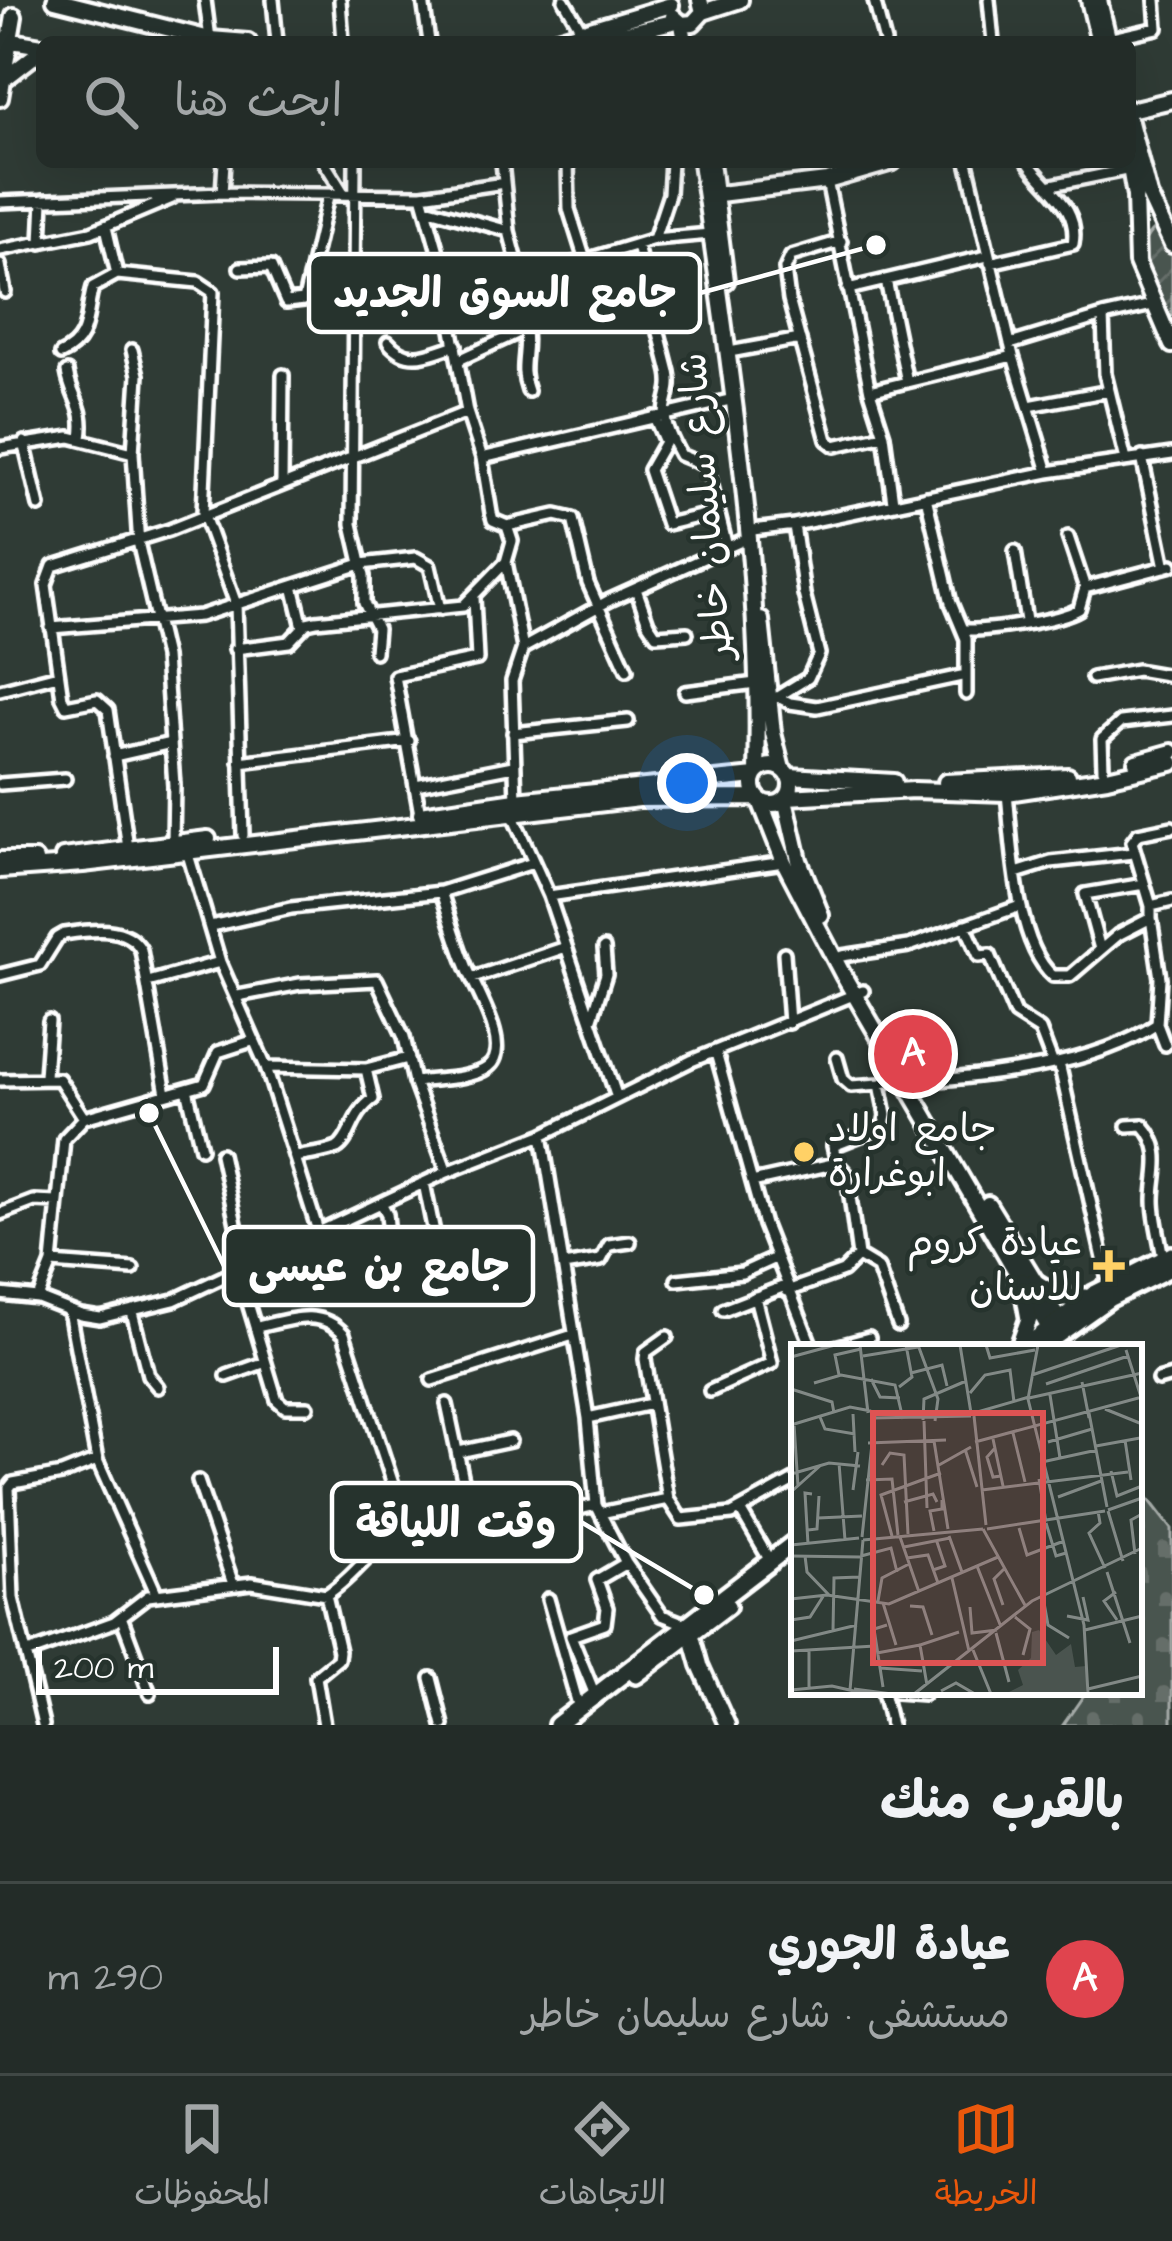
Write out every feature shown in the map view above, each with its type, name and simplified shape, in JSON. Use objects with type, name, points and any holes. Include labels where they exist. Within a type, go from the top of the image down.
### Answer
[{"type":"main road","points":[[55,0],[198,36]]},
{"type":"main road","points":[[595,36],[740,0]]},
{"type":"main road","points":[[1089,0],[1103,36]]},
{"type":"main road","points":[[1100,0],[1104,36]]},
{"type":"main road","points":[[591,36],[672,3],[692,15]]},
{"type":"main road","points":[[0,98],[4,38],[13,8]]},
{"type":"main road","points":[[4,38],[36,46]]},
{"type":"main road","points":[[4,81],[36,52]]},
{"type":"main road","points":[[1136,109],[1172,100]]},
{"type":"main road","points":[[1136,141],[1172,245]]},
{"type":"main road","name":"شارع سليمان خاطر","points":[[703,168],[735,351],[750,534],[756,774]]},
{"type":"main road","name":"شارع سليمان خاطر","points":[[711,168],[710,233],[785,773]]},
{"type":"main road","points":[[710,195],[826,182],[873,168]]},
{"type":"main road","points":[[1130,168],[1137,263],[1152,305],[1171,338]]},
{"type":"main road","points":[[1136,229],[1159,215]]},
{"type":"main road","points":[[0,870],[514,807],[756,774],[771,766],[785,773],[900,782],[1015,782],[1103,769],[1172,752]]},
{"type":"main road","points":[[0,860],[180,847],[420,814],[514,807],[639,799],[758,800],[770,805],[786,798],[914,790],[1007,793],[1172,763]]},
{"type":"main road","points":[[785,773],[799,860],[859,994]]},
{"type":"main road","points":[[756,774],[752,785],[784,862],[1028,1281],[1054,1334]]},
{"type":"main road","points":[[1054,1334],[1094,1294],[1169,1260]]},
{"type":"main road","points":[[1054,1334],[1169,1260]]},
{"type":"main road","points":[[1028,1281],[1061,1298],[1094,1294]]},
{"type":"main road","points":[[1023,1344],[1029,1319],[1028,1281]]},
{"type":"main road","points":[[572,1725],[791,1545]]},
{"type":"main road","points":[[688,1628],[791,1556]]},
{"type":"main road","points":[[688,1628],[727,1725]]},
{"type":"main road","points":[[666,1645],[700,1665]]},
{"type":"main road","points":[[557,1725],[620,1681]]},
{"type":"street","points":[[205,0],[210,36]]},
{"type":"street","points":[[273,0],[277,36]]},
{"type":"street","points":[[340,0],[343,36]]},
{"type":"street","points":[[423,0],[428,36]]},
{"type":"street","points":[[565,0],[585,36]]},
{"type":"street","points":[[874,0],[883,36]]},
{"type":"street","points":[[989,0],[992,36]]},
{"type":"street","points":[[1125,36],[1157,28],[1155,0]]},
{"type":"street","points":[[222,193],[224,168]]},
{"type":"street","points":[[329,168],[349,195]]},
{"type":"street","points":[[355,168],[349,195],[355,454],[352,524],[366,615],[377,629],[375,652]]},
{"type":"street","points":[[503,168],[509,231],[530,310]]},
{"type":"street","points":[[458,360],[515,334],[545,293],[580,279],[585,260],[569,209],[568,168]]},
{"type":"street","points":[[654,239],[669,194],[671,168]]},
{"type":"street","points":[[968,168],[1011,350],[1048,472]]},
{"type":"street","points":[[848,289],[1073,244],[1073,227],[1063,201],[1034,168]]},
{"type":"street","points":[[1052,185],[1122,168]]},
{"type":"street","points":[[826,182],[870,391],[884,435],[893,502]]},
{"type":"street","points":[[0,202],[222,193],[422,195],[504,183]]},
{"type":"street","points":[[0,250],[106,227],[178,195]]},
{"type":"street","points":[[422,195],[493,520],[507,526],[556,515],[573,520],[597,608],[626,670]]},
{"type":"street","points":[[240,268],[271,267],[286,302],[304,300],[328,196]]},
{"type":"street","points":[[41,244],[43,200]]},
{"type":"street","points":[[1159,215],[1172,204]]},
{"type":"street","points":[[426,208],[509,231]]},
{"type":"street","points":[[106,227],[117,274]]},
{"type":"street","points":[[522,278],[654,239],[710,233]]},
{"type":"street","points":[[841,241],[799,253],[786,263],[789,301],[830,444],[884,435]]},
{"type":"street","points":[[637,246],[670,372],[671,393],[660,416],[665,442],[650,476],[667,524],[718,512]]},
{"type":"street","points":[[0,266],[4,292]]},
{"type":"street","points":[[61,354],[73,349],[87,327],[93,287],[117,274],[198,282],[213,292],[203,513],[236,604],[243,836]]},
{"type":"street","points":[[886,280],[907,382]]},
{"type":"street","points":[[870,391],[1011,350],[1102,316],[1152,305]]},
{"type":"street","points":[[1102,316],[1108,391],[1126,460]]},
{"type":"street","points":[[524,322],[528,350],[521,371],[528,391]]},
{"type":"street","points":[[735,351],[800,339]]},
{"type":"street","points":[[388,342],[407,358],[456,345]]},
{"type":"street","points":[[132,350],[137,375],[133,452],[139,537],[158,616],[180,847],[220,962],[266,1067],[318,1232]]},
{"type":"street","points":[[67,372],[70,389],[82,406],[81,438]]},
{"type":"street","points":[[282,482],[284,375]]},
{"type":"street","points":[[1029,406],[1108,391]]},
{"type":"street","points":[[482,458],[734,399]]},
{"type":"street","points":[[128,848],[106,705],[97,700],[67,706],[58,675],[46,584],[52,566],[169,530],[467,412]]},
{"type":"street","points":[[660,416],[680,455],[706,466],[727,547]]},
{"type":"street","points":[[0,448],[81,438],[133,452]]},
{"type":"street","points":[[24,442],[38,506]]},
{"type":"street","points":[[616,1096],[514,807],[512,681],[523,648],[750,534],[1048,472],[1172,454]]},
{"type":"street","points":[[1085,588],[1168,566],[1142,457]]},
{"type":"street","points":[[926,497],[951,603],[964,630],[966,694]]},
{"type":"street","points":[[774,699],[808,678],[819,654],[794,525]]},
{"type":"street","points":[[235,649],[289,642],[316,621],[463,606],[506,562],[512,541],[507,526]]},
{"type":"street","points":[[964,630],[995,631],[1074,613],[1085,588],[1068,537]]},
{"type":"street","points":[[1015,551],[1026,621]]},
{"type":"street","points":[[51,628],[200,616],[361,564],[416,558],[427,562],[440,609]]},
{"type":"street","points":[[506,562],[523,648]]},
{"type":"street","points":[[293,586],[303,627]]},
{"type":"street","points":[[636,589],[656,635],[687,633]]},
{"type":"street","points":[[420,814],[395,676],[477,659],[474,598]]},
{"type":"street","points":[[1092,677],[1137,670],[1172,676]]},
{"type":"street","points":[[0,690],[58,675]]},
{"type":"street","points":[[774,699],[817,707],[966,675]]},
{"type":"street","points":[[685,692],[756,683]]},
{"type":"street","points":[[1103,769],[1102,739],[1117,724],[1172,716]]},
{"type":"street","points":[[513,733],[628,722]]},
{"type":"street","points":[[240,761],[409,741]]},
{"type":"street","points":[[114,756],[171,743]]},
{"type":"street","points":[[416,785],[513,766]]},
{"type":"street","points":[[0,784],[65,779]]},
{"type":"street","points":[[1007,793],[1020,906],[1042,964],[1053,976],[1070,976],[1100,949],[1172,901]]},
{"type":"street","points":[[1165,1045],[1157,1024],[1160,979],[1151,912],[1132,842],[1138,834],[1172,827]]},
{"type":"street","points":[[1016,873],[1051,862],[1133,853]]},
{"type":"street","points":[[549,896],[784,862]]},
{"type":"street","points":[[211,926],[291,908],[441,892],[533,863]]},
{"type":"street","points":[[1100,949],[1085,894],[1144,884]]},
{"type":"street","points":[[414,1082],[479,1071],[493,1062],[497,1046],[441,892]]},
{"type":"street","points":[[842,956],[909,946],[1020,906]]},
{"type":"street","points":[[965,925],[979,956],[990,955],[1015,1014],[1040,1030],[1056,1064],[1109,1285]]},
{"type":"street","points":[[0,975],[40,964],[64,934],[118,932],[138,942],[166,1094]]},
{"type":"street","points":[[473,979],[566,947]]},
{"type":"street","points":[[592,1018],[607,974],[604,948]]},
{"type":"street","points":[[784,953],[790,1023]]},
{"type":"street","points":[[148,982],[220,962]]},
{"type":"street","points":[[238,996],[300,984],[377,980],[399,1022],[414,1082],[447,1172]]},
{"type":"street","points":[[0,1294],[38,1298],[100,1318],[174,1300],[447,1172],[542,1135],[616,1096],[859,994]]},
{"type":"street","points":[[45,1076],[49,1021]]},
{"type":"street","points":[[837,1058],[843,1079],[851,1086],[880,1084],[1056,1064],[1133,1038],[1157,1024]]},
{"type":"street","points":[[38,1298],[52,1263],[64,1139],[84,1118],[207,1080],[218,1052],[252,1041]]},
{"type":"street","points":[[716,1053],[775,1258],[811,1344]]},
{"type":"street","points":[[266,1067],[366,1069],[408,1058]]},
{"type":"street","points":[[297,1157],[344,1142],[353,1116],[373,1100],[366,1069]]},
{"type":"street","points":[[0,1081],[25,1082],[45,1076],[63,1082],[84,1118]]},
{"type":"street","points":[[858,1256],[847,1174],[837,1163],[833,1145],[886,1121],[880,1084]]},
{"type":"street","points":[[187,1089],[200,1148]]},
{"type":"street","points":[[1126,1126],[1143,1125],[1154,1144],[1159,1178],[1154,1200],[1169,1260]]},
{"type":"street","points":[[542,1135],[598,1509],[626,1563],[662,1615],[666,1645]]},
{"type":"street","points":[[221,1154],[263,1364],[280,1405],[308,1407]]},
{"type":"street","points":[[752,1182],[837,1163]]},
{"type":"street","points":[[409,1285],[436,1281],[442,1272],[424,1183]]},
{"type":"street","points":[[0,1214],[34,1201],[57,1202]]},
{"type":"street","points":[[333,1257],[382,1244],[389,1236],[381,1203]]},
{"type":"street","points":[[563,1266],[601,1260],[609,1246],[630,1242]]},
{"type":"street","points":[[723,1310],[843,1271],[858,1256]]},
{"type":"street","points":[[858,1256],[878,1268],[898,1324]]},
{"type":"street","points":[[677,1280],[742,1273],[775,1258]]},
{"type":"street","points":[[52,1263],[133,1269]]},
{"type":"street","points":[[710,1390],[772,1363],[755,1297]]},
{"type":"street","points":[[69,1311],[97,1460],[157,1595]]},
{"type":"street","points":[[132,1312],[148,1376],[158,1387]]},
{"type":"street","points":[[257,1327],[320,1317],[344,1334],[408,1530],[421,1536],[668,1499]]},
{"type":"street","points":[[431,1380],[573,1335]]},
{"type":"street","points":[[667,1336],[646,1352],[651,1404],[668,1499],[686,1521],[740,1510],[791,1482]]},
{"type":"street","points":[[846,1344],[869,1338]]},
{"type":"street","points":[[227,1376],[263,1364]]},
{"type":"street","points":[[1158,1379],[1172,1376]]},
{"type":"street","points":[[447,1404],[474,1531]]},
{"type":"street","points":[[588,1418],[651,1404]]},
{"type":"street","points":[[459,1453],[510,1441]]},
{"type":"street","points":[[43,1725],[14,1603],[10,1485],[62,1474],[97,1460]]},
{"type":"street","points":[[198,1481],[232,1584]]},
{"type":"street","points":[[740,1510],[770,1561]]},
{"type":"street","points":[[28,1653],[122,1619],[142,1599],[157,1595],[252,1583],[326,1595],[348,1583],[377,1545],[408,1530]]},
{"type":"street","points":[[596,1694],[571,1640],[605,1624],[607,1608],[597,1580],[626,1563]]},
{"type":"street","points":[[324,1725],[316,1677],[338,1659],[339,1651],[326,1595]]},
{"type":"street","points":[[548,1599],[579,1708]]},
{"type":"street","points":[[0,1605],[14,1603]]},
{"type":"street","points":[[662,1615],[688,1628]]},
{"type":"street","points":[[122,1619],[150,1694]]},
{"type":"street","points":[[431,1678],[443,1725]]},
{"type":"street","points":[[884,1695],[891,1725]]},
{"type":"green space","points":[[1157,227],[1172,251],[1172,315],[1162,312],[1144,268],[1144,245]]},
{"type":"green space","points":[[1148,1498],[1172,1529],[1172,1725],[1063,1725],[1084,1695],[1142,1695],[1142,1499]]},
{"type":"place","name":"جامع السوق الجديد","points":[[876,245]]},
{"type":"place","name":"عيادة الجوري","points":[[913,1054]]},
{"type":"place","name":"جامع بن عيسى","points":[[149,1113]]},
{"type":"place","name":"جامع اولاد ابوغرارة","points":[[804,1152]]},
{"type":"place","name":"عيادة كروم للاسنان","points":[[1109,1266]]},
{"type":"place","name":"وقت اللياقة","points":[[704,1595]]}]
